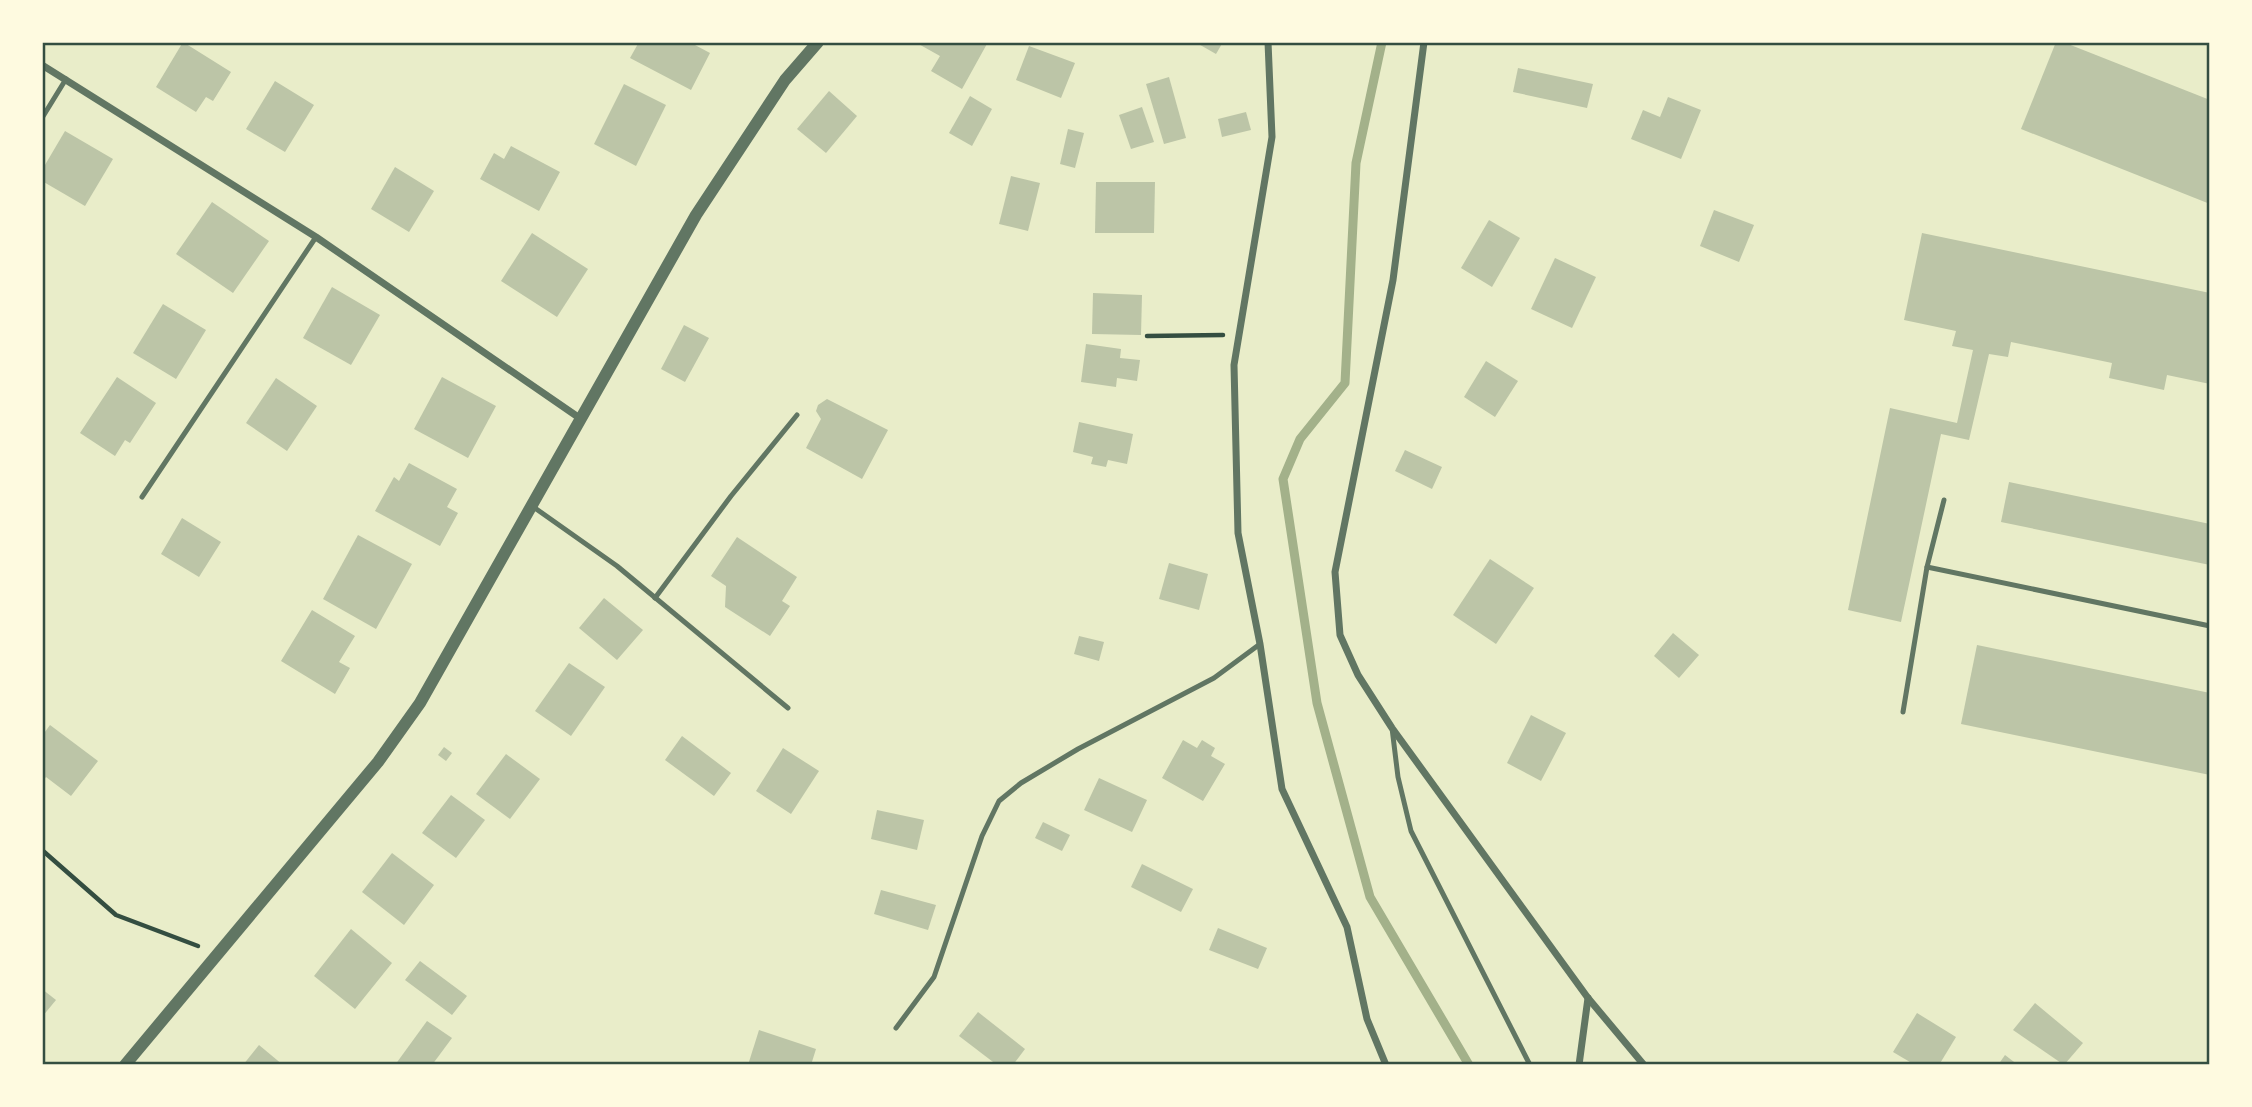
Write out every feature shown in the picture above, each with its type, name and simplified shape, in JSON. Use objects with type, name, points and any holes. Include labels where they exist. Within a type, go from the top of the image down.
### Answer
[{"type":"street","points":[[125,1065],[378,762],[420,703],[530,505],[732,157],[785,80],[818,42]]},
{"type":"street","points":[[1268,42],[1272,137],[1234,365],[1238,533],[1260,644],[1282,789],[1347,927],[1367,1019],[1386,1065]]},
{"type":"street","points":[[1424,42],[1393,280],[1335,572],[1340,635],[1358,675],[1392,728],[1588,998],[1644,1065]]},
{"type":"street","points":[[42,65],[316,237],[581,419]]},
{"type":"street","points":[[1579,1065],[1588,998]]},
{"type":"lane","points":[[42,118],[66,79]]},
{"type":"lane","points":[[142,497],[316,237]]},
{"type":"lane","points":[[655,598],[731,496],[797,415]]},
{"type":"lane","points":[[1903,712],[1927,567],[1944,499]]},
{"type":"lane","points":[[530,505],[617,566],[788,708]]},
{"type":"lane","points":[[1927,567],[2210,626]]},
{"type":"lane","points":[[896,1028],[934,976],[982,835],[999,801],[1021,783],[1078,749],[1214,678],[1260,644]]},
{"type":"lane","points":[[1392,728],[1398,777],[1411,831],[1530,1065]]},
{"type":"path","points":[[1147,337],[1240,335]]},
{"type":"path","points":[[42,850],[116,915],[218,954]]},
{"type":"building","points":[[183,42],[231,72],[213,101],[206,97],[196,112],[156,87]]},
{"type":"building","points":[[639,42],[696,42],[695,45],[710,53],[691,90],[630,58]]},
{"type":"building","points":[[915,42],[988,42],[962,89],[931,71],[940,56]]},
{"type":"building","points":[[1195,42],[1223,42],[1216,54]]},
{"type":"building","points":[[2056,42],[2063,42],[2210,100],[2210,204],[2021,129]]},
{"type":"building","points":[[1029,46],[1075,63],[1061,98],[1016,80]]},
{"type":"building","points":[[1518,68],[1593,84],[1587,108],[1513,92]]},
{"type":"building","points":[[1169,77],[1186,138],[1164,144],[1146,84]]},
{"type":"building","points":[[275,81],[314,105],[285,152],[246,129]]},
{"type":"building","points":[[624,84],[666,105],[636,166],[594,144]]},
{"type":"building","points":[[829,91],[857,116],[826,153],[797,129]]},
{"type":"building","points":[[970,96],[992,109],[972,146],[949,133]]},
{"type":"building","points":[[1668,97],[1701,110],[1681,159],[1631,139],[1643,110],[1660,117]]},
{"type":"building","points":[[1142,107],[1154,142],[1131,149],[1119,115]]},
{"type":"building","points":[[1246,112],[1251,130],[1222,137],[1218,119]]},
{"type":"building","points":[[1068,129],[1084,133],[1075,168],[1060,164]]},
{"type":"building","points":[[65,131],[113,159],[85,206],[42,181],[42,170]]},
{"type":"building","points":[[511,146],[560,172],[539,211],[480,179],[494,153],[504,159]]},
{"type":"building","points":[[395,167],[434,191],[409,232],[371,209]]},
{"type":"building","points":[[1011,176],[1040,183],[1028,231],[999,224]]},
{"type":"building","points":[[1096,182],[1155,182],[1154,233],[1095,233]]},
{"type":"building","points":[[212,202],[269,241],[233,293],[176,254]]},
{"type":"building","points":[[1714,210],[1754,225],[1739,262],[1700,246]]},
{"type":"building","points":[[1489,220],[1520,238],[1492,287],[1461,268]]},
{"type":"building","points":[[532,233],[588,269],[557,317],[501,281]]},
{"type":"building","points":[[1922,233],[2210,293],[2210,384],[2167,375],[2164,390],[2109,378],[2112,363],[2011,342],[2008,357],[1989,354],[1969,440],[1941,434],[1901,622],[1848,610],[1890,408],[1957,423],[1973,350],[1952,346],[1956,331],[1904,320]]},
{"type":"building","points":[[1555,258],[1596,277],[1572,328],[1531,309]]},
{"type":"building","points":[[332,287],[380,315],[351,365],[303,338]]},
{"type":"building","points":[[1093,293],[1142,295],[1141,335],[1092,334]]},
{"type":"building","points":[[163,304],[206,330],[176,379],[133,353]]},
{"type":"building","points":[[684,325],[709,338],[685,382],[661,369]]},
{"type":"building","points":[[1086,344],[1121,349],[1120,358],[1140,360],[1137,381],[1117,378],[1116,387],[1081,382]]},
{"type":"building","points":[[1486,361],[1518,381],[1495,417],[1464,397]]},
{"type":"building","points":[[117,377],[156,403],[130,443],[125,440],[115,456],[80,433]]},
{"type":"building","points":[[442,377],[496,406],[468,458],[414,429]]},
{"type":"building","points":[[276,378],[317,406],[287,451],[246,423]]},
{"type":"building","points":[[827,399],[888,430],[862,479],[806,448],[821,419],[816,411],[818,405]]},
{"type":"building","points":[[1079,422],[1133,434],[1127,464],[1108,460],[1106,467],[1091,464],[1093,457],[1073,452]]},
{"type":"building","points":[[1405,450],[1442,467],[1432,489],[1395,471]]},
{"type":"building","points":[[409,463],[457,489],[447,507],[458,513],[440,546],[375,511],[394,477],[399,481]]},
{"type":"building","points":[[2009,482],[2210,524],[2210,565],[2001,522]]},
{"type":"building","points":[[182,518],[221,542],[199,577],[161,554]]},
{"type":"building","points":[[358,535],[412,564],[376,629],[323,599]]},
{"type":"building","points":[[737,537],[797,577],[782,601],[790,606],[770,636],[725,607],[726,586],[711,576]]},
{"type":"building","points":[[1490,559],[1534,588],[1496,644],[1453,615]]},
{"type":"building","points":[[1169,563],[1208,574],[1199,610],[1159,599]]},
{"type":"building","points":[[604,598],[643,630],[617,660],[579,628]]},
{"type":"building","points":[[312,610],[355,636],[339,662],[350,668],[335,694],[281,661]]},
{"type":"building","points":[[1673,633],[1699,655],[1679,678],[1654,656]]},
{"type":"building","points":[[1079,636],[1104,642],[1099,661],[1074,654]]},
{"type":"building","points":[[1977,645],[2210,693],[2210,775],[1961,724]]},
{"type":"building","points":[[569,663],[605,687],[571,736],[535,711]]},
{"type":"building","points":[[1531,715],[1566,733],[1541,781],[1507,763]]},
{"type":"building","points":[[50,725],[98,761],[71,796],[46,777],[42,782],[42,736]]},
{"type":"building","points":[[682,736],[731,773],[714,796],[665,760]]},
{"type":"building","points":[[1183,740],[1197,748],[1202,740],[1215,748],[1211,756],[1225,764],[1203,801],[1162,778]]},
{"type":"building","points":[[444,747],[452,753],[446,761],[438,755]]},
{"type":"building","points":[[783,748],[819,771],[791,814],[756,791]]},
{"type":"building","points":[[506,754],[540,779],[510,819],[476,794]]},
{"type":"building","points":[[1099,778],[1147,800],[1132,832],[1084,810]]},
{"type":"building","points":[[451,795],[485,820],[456,858],[422,833]]},
{"type":"building","points":[[877,810],[924,820],[917,850],[871,839]]},
{"type":"building","points":[[1043,822],[1070,835],[1062,851],[1035,838]]},
{"type":"building","points":[[392,853],[434,885],[404,925],[362,892]]},
{"type":"building","points":[[1142,864],[1193,889],[1181,912],[1131,887]]},
{"type":"building","points":[[881,890],[936,905],[928,930],[874,914]]},
{"type":"building","points":[[1218,928],[1267,948],[1258,969],[1209,950]]},
{"type":"building","points":[[351,929],[392,963],[355,1009],[314,976]]},
{"type":"building","points":[[420,961],[467,996],[452,1015],[405,980]]},
{"type":"building","points":[[42,989],[56,1000],[42,1017]]},
{"type":"building","points":[[2035,1003],[2083,1043],[2064,1065],[2013,1030]]},
{"type":"building","points":[[978,1012],[1025,1049],[1013,1065],[997,1065],[959,1036]]},
{"type":"building","points":[[1917,1013],[1956,1037],[1939,1065],[1915,1065],[1893,1052]]},
{"type":"building","points":[[427,1021],[452,1038],[432,1065],[395,1065]]},
{"type":"building","points":[[759,1030],[816,1049],[811,1065],[748,1065]]},
{"type":"building","points":[[259,1045],[283,1065],[243,1065]]},
{"type":"building","points":[[2005,1055],[2018,1065],[1998,1065]]},
{"type":"waterway","points":[[1382,42],[1356,163],[1345,383],[1300,439],[1283,479],[1317,703],[1370,897],[1469,1065]]}]
